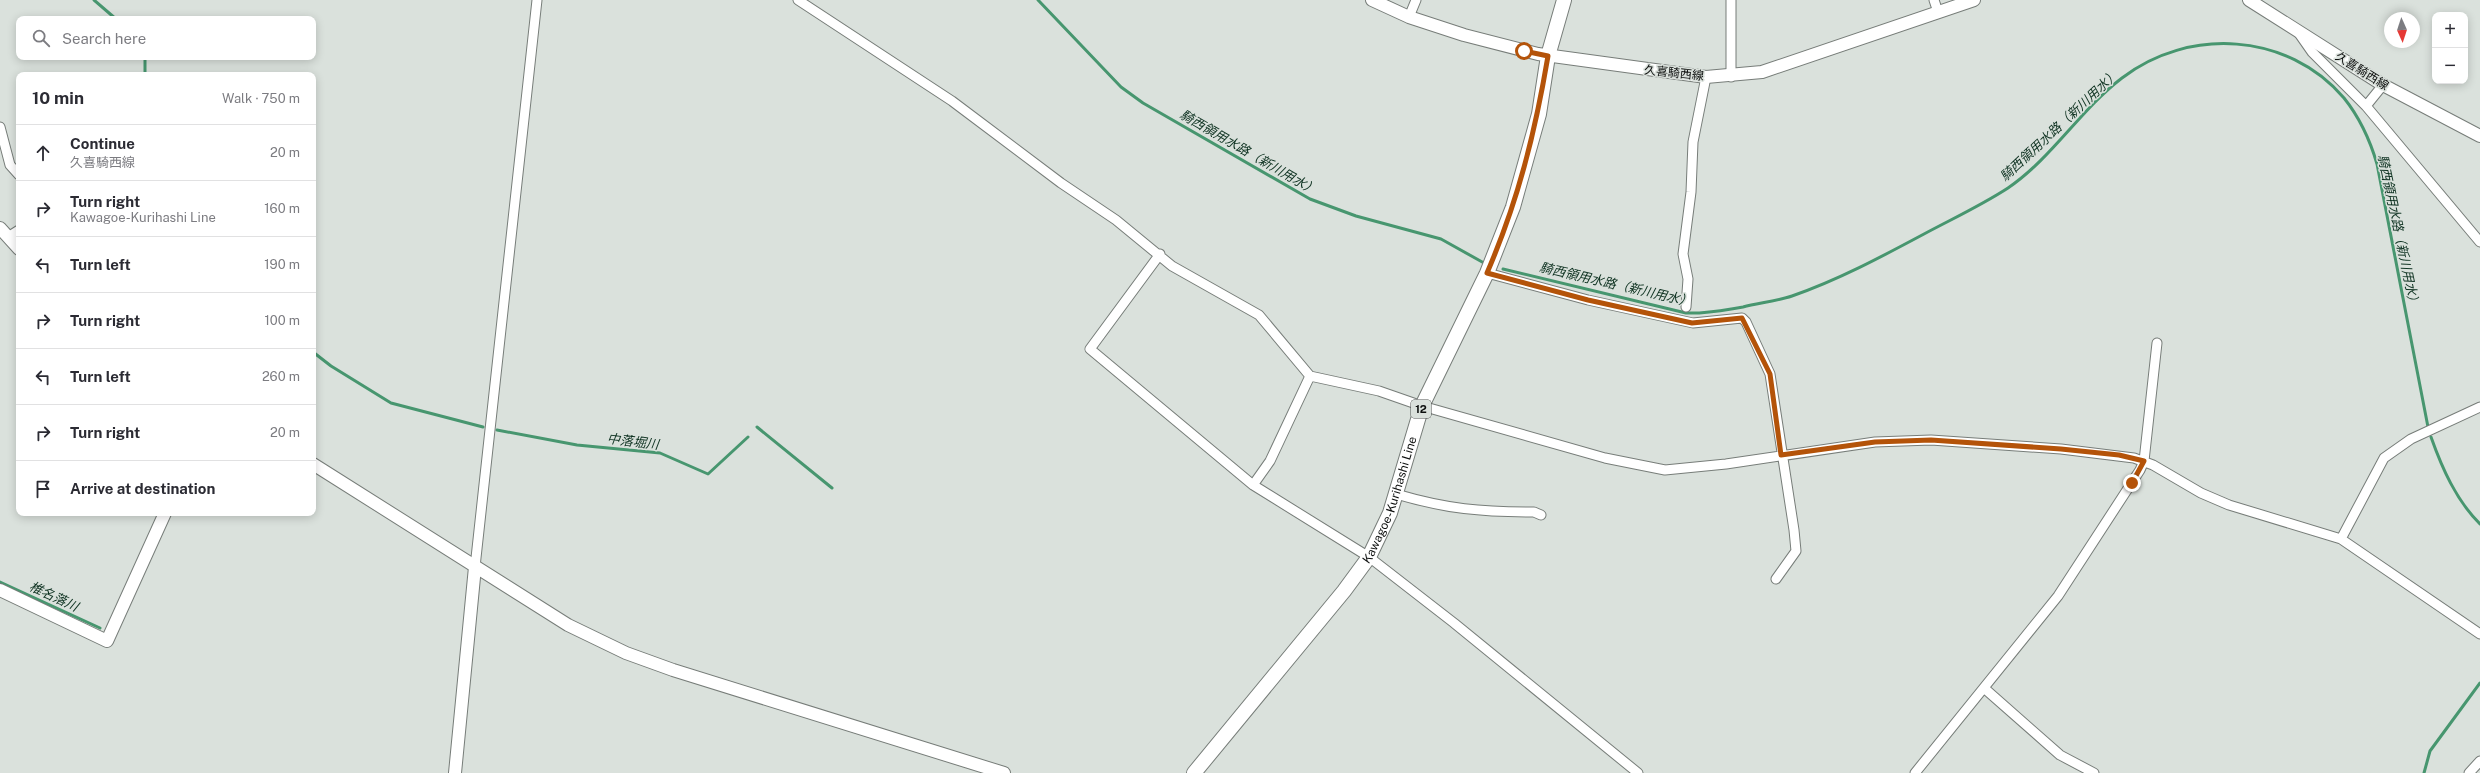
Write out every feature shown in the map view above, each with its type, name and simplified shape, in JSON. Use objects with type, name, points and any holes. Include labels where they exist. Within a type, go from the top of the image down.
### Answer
[{"type":"main road","name":"Kawagoe-Kurihashi Line","points":[[1194,773],[1344,591],[1369,557],[1390,513],[1422,406],[1487,273],[1504,233],[1523,179],[1539,114],[1548,56],[1564,0]]},
{"type":"street","points":[[455,773],[475,567],[537,0]]},
{"type":"street","points":[[798,0],[921,80],[1160,254],[1172,266],[1259,315],[1310,376],[1379,391],[1422,406],[1605,458],[1665,470],[1726,464],[1875,442],[1931,440],[2119,455],[2144,461],[2196,490],[2229,505],[2341,539],[2480,634]]},
{"type":"street","name":"久喜騎西線","points":[[1372,0],[1409,17],[1483,41],[1548,56],[1706,77],[1731,76],[1762,72],[1799,61],[1974,0]]},
{"type":"street","points":[[1409,17],[1416,0]]},
{"type":"street","points":[[1731,0],[1731,76]]},
{"type":"street","points":[[1934,0],[1938,12]]},
{"type":"street","name":"久喜騎西線","points":[[2253,1],[2383,85],[2480,136]]},
{"type":"street","points":[[2298,31],[2312,52],[2366,106],[2480,242]]},
{"type":"street","points":[[1686,307],[1688,279],[1683,254],[1691,192],[1693,142],[1706,77]]},
{"type":"street","points":[[2366,106],[2383,85]]},
{"type":"street","points":[[0,127],[10,165],[16,172]]},
{"type":"street","points":[[4,233],[16,231]]},
{"type":"street","points":[[4,233],[16,246]]},
{"type":"street","points":[[1160,254],[1090,349],[1253,485],[1369,557],[1454,623],[1638,773]]},
{"type":"street","points":[[1487,273],[1588,300],[1692,323],[1742,318],[1770,374],[1796,551],[1776,579]]},
{"type":"street","points":[[1915,773],[2072,576],[2140,470],[2144,461],[2157,343]]},
{"type":"street","points":[[1253,485],[1270,461],[1310,376]]},
{"type":"street","points":[[2341,539],[2384,458],[2411,439],[2480,407]]},
{"type":"street","points":[[316,466],[568,625],[626,653],[673,670],[1004,773]]},
{"type":"street","points":[[1396,494],[1432,505],[1476,512],[1534,512],[1541,515]]},
{"type":"street","points":[[0,590],[107,641],[164,516]]},
{"type":"street","points":[[1984,688],[2060,755],[2094,773]]},
{"type":"street","points":[[2469,773],[2480,761]]},
{"type":"waterway","name":"中落堀川","points":[[94,0],[113,16]]},
{"type":"waterway","name":"騎西領用水路（新川用水）","points":[[1038,0],[1121,87],[1143,103],[1310,199],[1356,216],[1441,239],[1484,263]]},
{"type":"waterway","name":"騎西領用水路（新川用水）","points":[[1503,269],[1686,313],[1701,313],[1743,307],[1792,296],[1826,283],[1875,260],[2008,188],[2038,163],[2107,91],[2122,78],[2148,62],[2177,50],[2206,45],[2237,44],[2267,49],[2295,60],[2321,76],[2344,98],[2355,113],[2371,146],[2377,164],[2428,427]]},
{"type":"waterway","name":"中落堀川","points":[[145,60],[145,72]]},
{"type":"waterway","name":"中落堀川","points":[[316,354],[331,366],[391,403],[483,427]]},
{"type":"waterway","points":[[757,427],[832,488]]},
{"type":"waterway","name":"中落堀川","points":[[497,430],[577,445],[660,453],[708,474],[748,437]]},
{"type":"waterway","name":"騎西領用水路（新川用水）","points":[[2431,437],[2440,460],[2457,494],[2471,515],[2480,524]]},
{"type":"waterway","name":"椎名落川","points":[[0,582],[100,628]]},
{"type":"waterway","points":[[2424,773],[2430,751],[2480,683]]},
{"type":"route","points":[[1524,51],[1548,56],[1539,114],[1523,179],[1504,233],[1487,273],[1588,300],[1692,323],[1710,323],[1742,318],[1746,322],[1770,374],[1781,455],[1875,442],[1931,440],[2061,449],[2119,455],[2144,461],[2132,483]]}]
